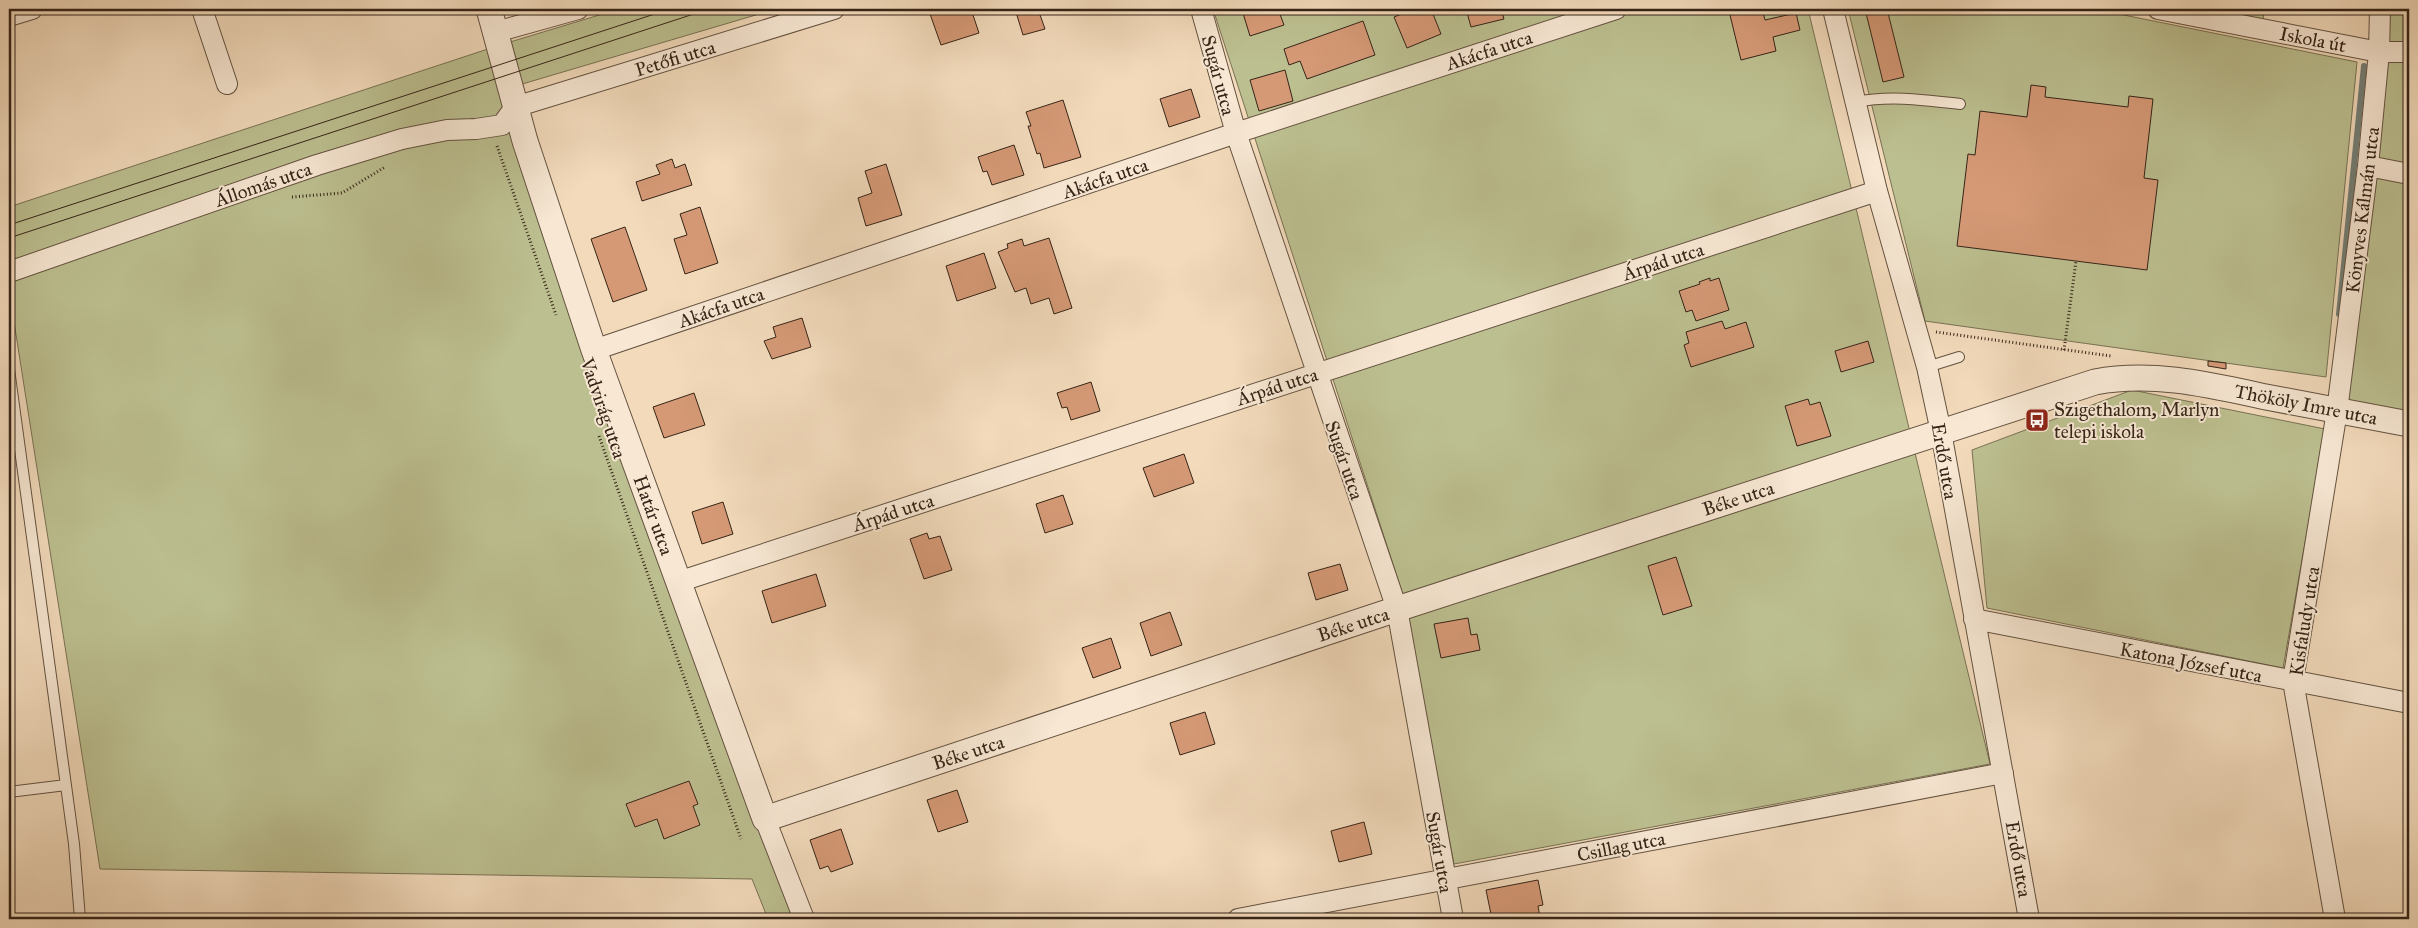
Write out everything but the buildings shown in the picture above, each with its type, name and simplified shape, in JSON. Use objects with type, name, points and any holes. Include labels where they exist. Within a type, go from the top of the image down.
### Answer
[{"type":"street","points":[[9,16],[32,9]]},
{"type":"street","points":[[202,9],[227,84]]},
{"type":"street","points":[[492,20],[578,9]]},
{"type":"street","name":"Petőfi utca","points":[[515,107],[834,9]]},
{"type":"street","name":"Sugár utca","points":[[1201,9],[1236,134],[1397,609],[1453,919]]},
{"type":"street","name":"Akácfa utca","points":[[594,350],[1236,134],[1616,9]]},
{"type":"street","name":"Erdő utca","points":[[1833,9],[1877,191],[1927,367],[1941,432],[2029,919]]},
{"type":"street","name":"Iskola út","points":[[2158,9],[2379,52],[2409,52]]},
{"type":"street","name":"Könyves Kálmán utca","points":[[2338,411],[2368,166],[2379,52],[2380,9]]},
{"type":"street","name":"Határ utca","points":[[492,20],[515,107],[594,350],[765,819],[804,919]]},
{"type":"street","name":"Állomás utca","points":[[9,272],[317,165],[402,139],[447,130],[502,125],[515,107]]},
{"type":"street","points":[[2368,166],[2409,174]]},
{"type":"street","name":"Árpád utca","points":[[678,582],[1877,191]]},
{"type":"street","name":"Thököly Imre utca","points":[[1941,432],[2077,387],[2116,378],[2172,380],[2409,424]]},
{"type":"street","name":"Kisfaludy utca","points":[[2335,919],[2293,681],[2338,411]]},
{"type":"street","name":"Béke utca","points":[[765,819],[1397,609],[1941,432]]},
{"type":"street","name":"Katona József utca","points":[[1974,619],[2409,703]]},
{"type":"street","name":"Csillag utca","points":[[1238,919],[1322,911],[1445,879],[2003,772]]},
{"type":"lane","points":[[1856,102],[1870,99],[1905,98],[1960,104]]},
{"type":"lane","points":[[1927,367],[1959,357]]},
{"type":"lane","points":[[9,369],[74,844],[80,919]]},
{"type":"lane","points":[[9,792],[66,785]]},
{"type":"path","points":[[490,127],[558,320]]},
{"type":"path","points":[[286,198],[308,194],[342,193],[389,165]]},
{"type":"path","points":[[2064,350],[2076,261]]},
{"type":"path","name":"Vadvirág utca","points":[[598,433],[741,839]]},
{"type":"green space","points":[[619,9],[776,9],[502,90],[585,349],[793,919],[768,919],[752,879],[100,869],[9,290],[9,207],[497,46]]},
{"type":"green space","points":[[1213,9],[1808,9],[1990,764],[1454,864],[1402,592]]},
{"type":"green space","points":[[1848,9],[2094,9],[2357,62],[2326,377],[1925,321]]},
{"type":"green space","points":[[2193,9],[2264,9],[2263,21]]},
{"type":"green space","points":[[2380,9],[2409,9],[2409,424],[2337,411]]},
{"type":"green space","points":[[2132,390],[2325,429],[2283,668],[1987,608],[1972,450]]},
{"type":"waterway","points":[[2339,314],[2364,66]]},
{"type":"tram line","points":[[9,225],[670,9]]},
{"type":"tram line","points":[[9,238],[709,9]]},
{"type":"place","name":"Szigethalom, Marlyn telepi iskola","points":[[2037,420]]}]
